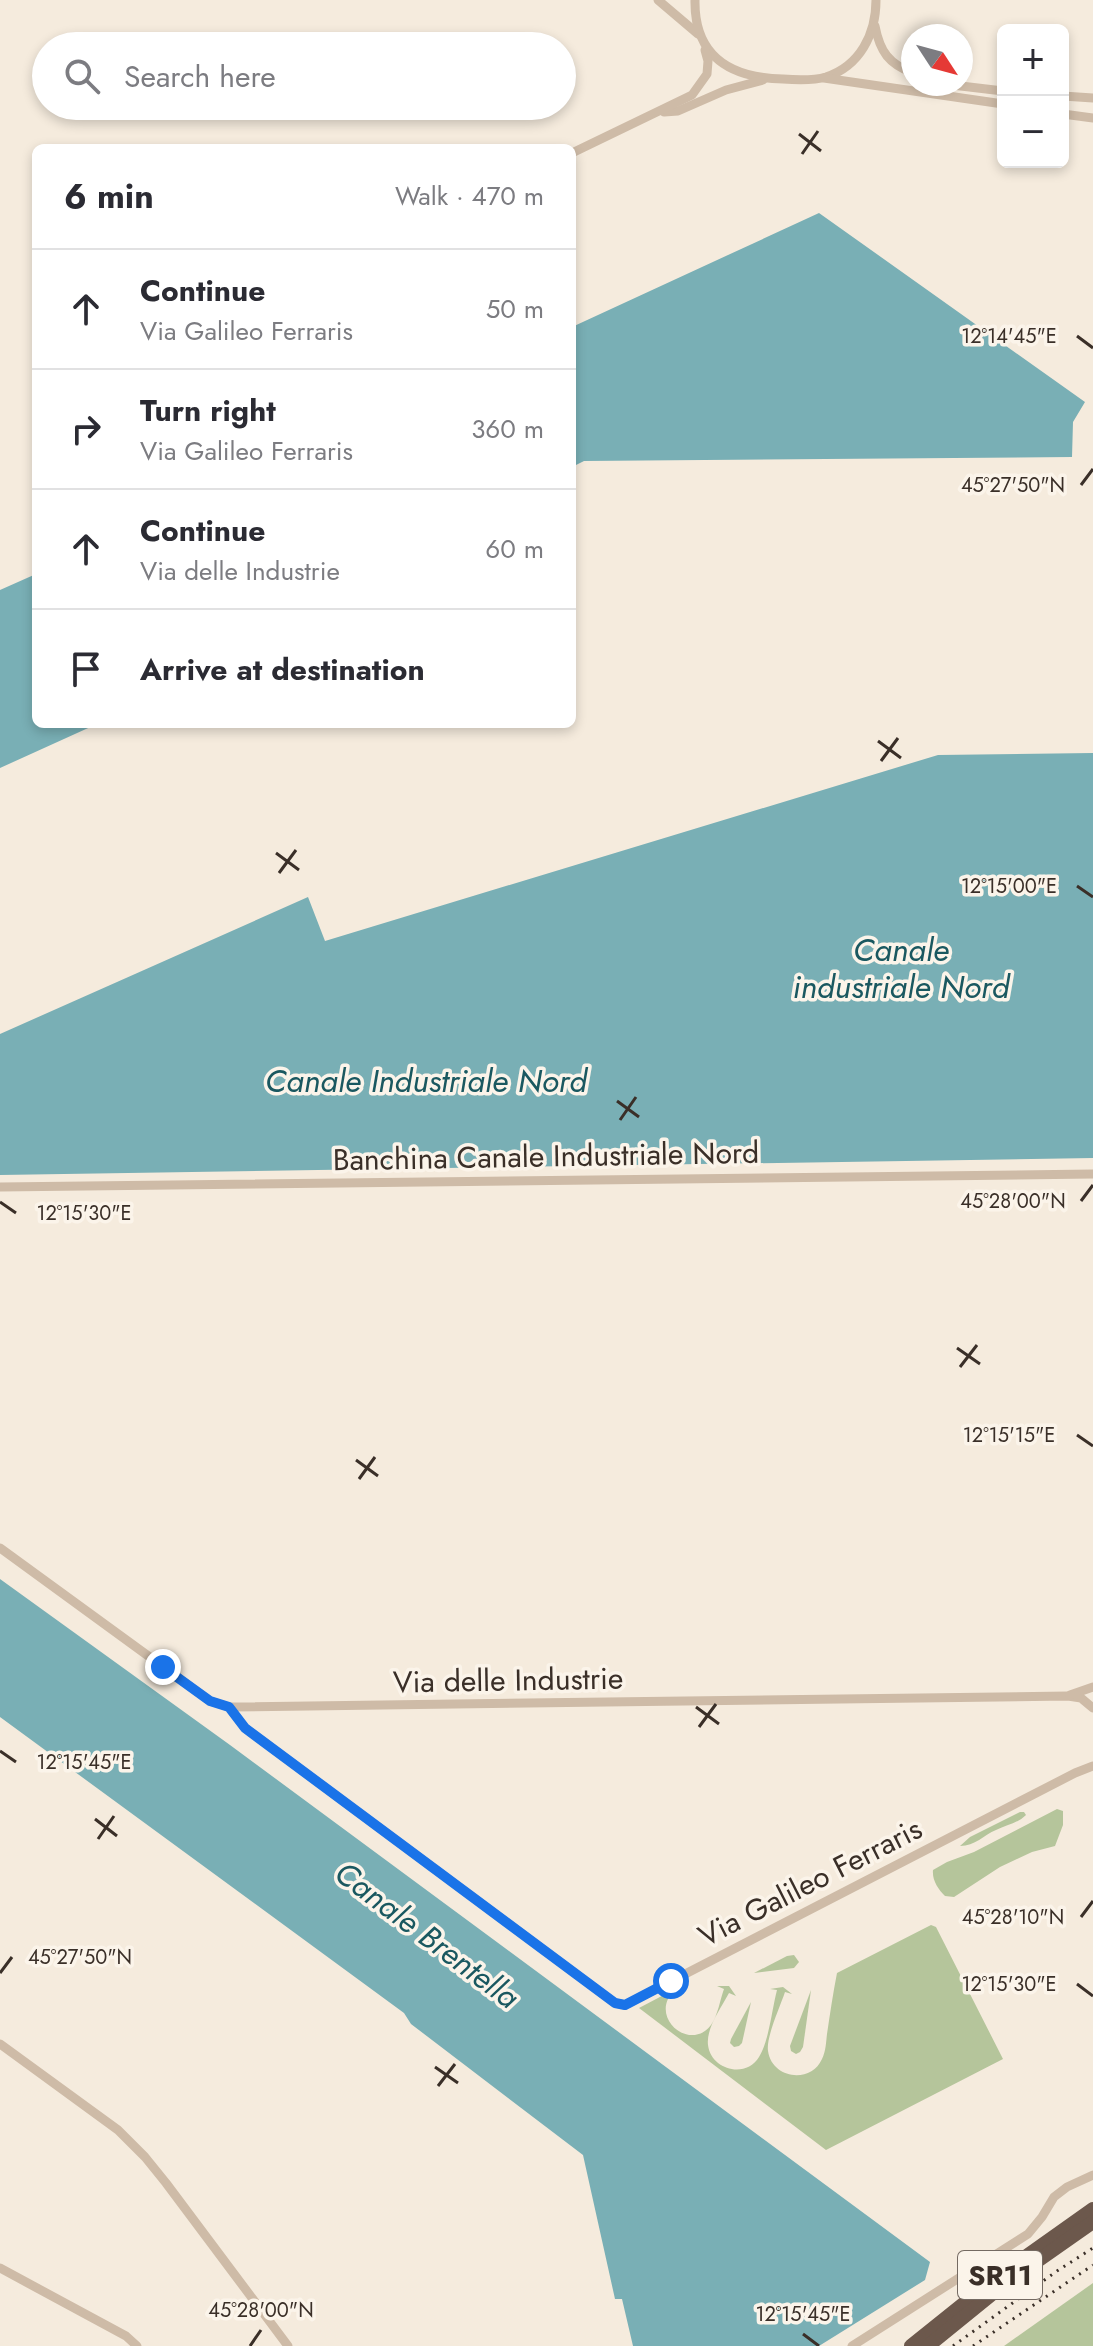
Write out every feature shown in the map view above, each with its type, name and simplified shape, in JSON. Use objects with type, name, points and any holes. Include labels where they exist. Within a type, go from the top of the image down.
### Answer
[{"type":"highway","name":"SR11","points":[[911,2346],[997,2277],[1093,2209]]},
{"type":"highway","name":"SR11","points":[[928,2346],[1003,2285],[1093,2222]]},
{"type":"street","points":[[658,0],[701,38],[717,60],[744,75],[770,79],[824,78],[997,103]]},
{"type":"street","points":[[576,151],[692,95],[702,84],[708,68],[695,0]]},
{"type":"street","points":[[824,78],[856,58],[869,39],[875,20],[876,0]]},
{"type":"street","points":[[875,20],[880,43],[888,58],[901,68]]},
{"type":"street","points":[[656,113],[678,111],[726,90],[770,79]]},
{"type":"street","points":[[973,87],[997,90]]},
{"type":"street","points":[[1069,96],[1093,98]]},
{"type":"street","points":[[1069,115],[1093,118]]},
{"type":"street","name":"Banchina Canale Industriale Nord","points":[[0,1187],[1093,1174]]},
{"type":"street","name":"Via delle Industrie","points":[[0,1548],[210,1701],[229,1707],[1068,1696],[1081,1698],[1093,1708]]},
{"type":"street","name":"Via delle Industrie","points":[[1068,1696],[1093,1687]]},
{"type":"street","name":"Via Galileo Ferraris","points":[[229,1707],[245,1728],[620,2005],[1093,1766]]},
{"type":"street","name":"Via Galileo Ferraris","points":[[1075,1773],[1093,1760]]},
{"type":"street","points":[[0,2044],[118,2130],[136,2147],[288,2346]]},
{"type":"street","points":[[852,2346],[1028,2234],[1054,2197],[1093,2175]]},
{"type":"street","points":[[0,2268],[126,2336],[137,2346]]},
{"type":"street","points":[[101,2322],[113,2329],[129,2346]]},
{"type":"green space","points":[[1057,1809],[1063,1811],[1063,1825],[1055,1846],[1032,1852],[1000,1867],[954,1897],[945,1896],[938,1887],[933,1870]]},
{"type":"green space","points":[[1020,1812],[1026,1815],[975,1842],[960,1846],[970,1837]]},
{"type":"green space","points":[[931,1925],[936,1927],[1003,2059],[826,2150],[639,2008],[677,1988],[668,1998],[668,2019],[682,2033],[702,2033],[711,2025],[717,2012],[724,1989],[717,1986],[729,1986],[736,1996],[729,1993],[718,2012],[709,2032],[708,2045],[715,2061],[722,2066],[746,2068],[759,2057],[768,2034],[777,1990],[770,1989],[783,1987],[792,1994],[785,1992],[771,2030],[768,2051],[777,2068],[792,2075],[801,2075],[817,2067],[823,2056],[837,1973]]},
{"type":"green space","points":[[794,1955],[799,1962],[794,1968],[754,1973],[787,1956]]},
{"type":"green space","points":[[811,1990],[803,2047],[796,2054],[790,2046]]},
{"type":"green space","points":[[751,2002],[742,2043],[734,2047],[731,2039]]},
{"type":"green space","points":[[1093,2283],[1093,2346],[1004,2346]]},
{"type":"water","points":[[819,213],[1085,402],[1073,422],[1072,457],[584,461],[576,465],[576,325]]},
{"type":"water","points":[[32,576],[32,728],[88,728],[0,768],[0,590]]},
{"type":"water","name":"Canale industriale Nord","points":[[1093,753],[1093,1158],[0,1175],[0,1034],[308,897],[325,941],[938,755]]},
{"type":"water","name":"Canale Brentella","points":[[0,1579],[930,2262],[925,2280],[819,2346],[633,2346],[622,2299],[615,2299],[583,2155],[411,2024],[404,2013],[0,1717]]},
{"type":"railway","points":[[953,2346],[1093,2248]]},
{"type":"railway","points":[[973,2346],[1093,2265]]},
{"type":"route","points":[[163,1667],[210,1701],[229,1707],[245,1728],[615,2003],[625,2005],[671,1981]]},
{"type":"water label","name":"Canale Industriale Nord","points":[[426,1081]]}]
